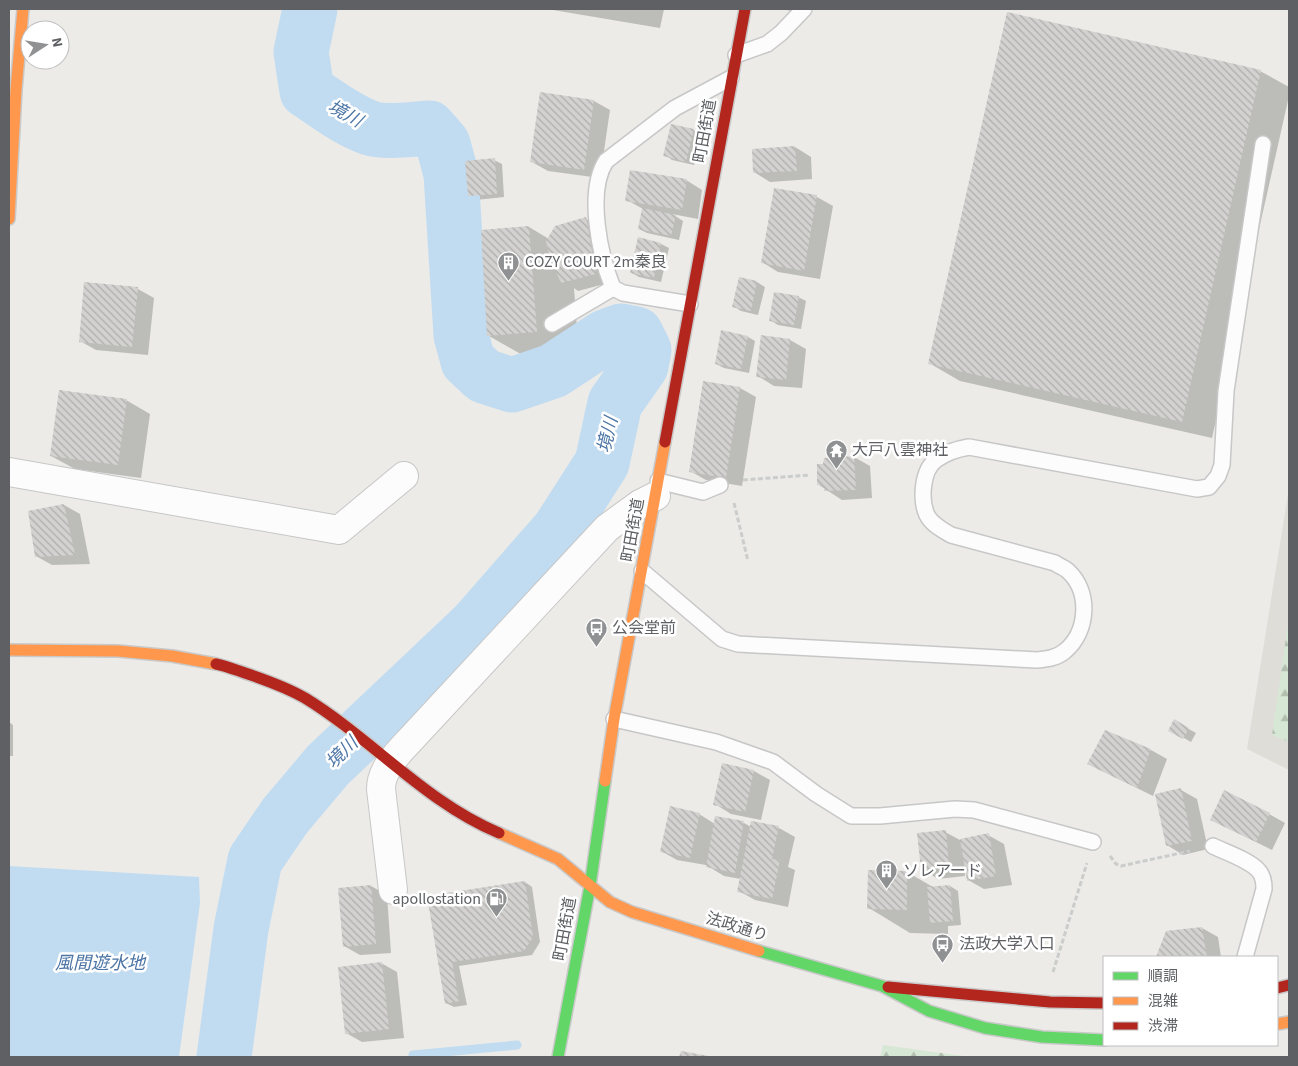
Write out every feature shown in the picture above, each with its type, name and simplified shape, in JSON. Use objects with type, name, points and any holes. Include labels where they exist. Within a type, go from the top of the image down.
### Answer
[{"type":"street","points":[[9,219],[12,90],[23,9]]},
{"type":"street","name":"町田街道","points":[[558,1057],[590,886],[614,719],[745,9]]},
{"type":"street","points":[[9,472],[339,530],[404,476]]},
{"type":"street","points":[[394,890],[381,781],[385,758],[410,739],[607,528],[640,504],[657,488]]},
{"type":"street","name":"法政通り","points":[[9,650],[118,651],[172,656],[222,665],[270,681],[304,698],[338,721],[432,795],[477,824],[558,859],[610,902],[632,912],[788,960],[882,986],[929,1011],[985,1028],[1042,1037],[1103,1040]]},
{"type":"street","name":"法政通り","points":[[882,986],[922,988],[1044,1002],[1103,1003]]},
{"type":"lane","points":[[736,54],[767,44],[781,33],[804,9]]},
{"type":"lane","points":[[613,288],[605,262],[596,212],[601,170],[606,161],[675,108],[731,78]]},
{"type":"lane","points":[[642,571],[722,639],[738,644],[1037,660],[1050,659],[1065,651],[1074,641],[1081,627],[1084,609],[1083,596],[1069,572],[1055,563],[951,535],[936,526],[927,515],[923,494],[925,477],[934,461],[952,451],[969,447],[1197,489],[1210,487],[1218,476],[1222,465],[1226,391],[1263,144]]},
{"type":"lane","points":[[613,288],[623,292],[690,304]]},
{"type":"lane","points":[[552,324],[613,288]]},
{"type":"lane","points":[[657,488],[703,492],[720,485]]},
{"type":"lane","points":[[614,719],[716,742],[773,762],[816,794],[851,816],[880,816],[955,809],[974,810],[1093,842]]},
{"type":"lane","points":[[1213,846],[1251,865],[1259,871],[1263,880],[1264,889],[1245,956]]},
{"type":"path","points":[[772,478],[810,475]]},
{"type":"path","points":[[736,507],[748,561]]},
{"type":"path","points":[[1044,1002],[1093,842],[1103,849],[1116,864],[1121,866],[1213,846]]},
{"type":"shaded area","points":[[1289,488],[1289,770],[1247,749]]},
{"type":"green space","points":[[1289,617],[1289,742],[1272,735]]},
{"type":"green space","points":[[883,1045],[971,1057],[880,1057]]},
{"type":"water","name":"風間遊水地","points":[[9,866],[199,877],[200,903],[179,1057],[9,1057]]},
{"type":"building","points":[[1007,12],[1261,70],[1182,422],[928,364]]},
{"type":"building","points":[[540,92],[594,100],[584,170],[530,162]]},
{"type":"building","points":[[671,124],[694,129],[686,162],[663,156]]},
{"type":"building","points":[[795,146],[797,171],[753,173],[752,149]]},
{"type":"building","points":[[495,158],[497,194],[468,196],[465,161]]},
{"type":"building","points":[[630,170],[687,179],[682,210],[625,201]]},
{"type":"building","points":[[774,188],[817,195],[804,271],[761,263]]},
{"type":"building","points":[[642,208],[676,215],[671,236],[638,229]]},
{"type":"building","points":[[586,217],[596,274],[561,283],[550,258],[546,241],[555,226]]},
{"type":"building","name":"COZY COURT 2m秦良","points":[[529,226],[537,332],[487,336],[481,230]]},
{"type":"building","points":[[638,237],[661,243],[654,278],[630,273]]},
{"type":"building","points":[[739,277],[757,281],[751,311],[732,307]]},
{"type":"building","points":[[84,282],[138,287],[132,347],[79,342]]},
{"type":"building","points":[[774,292],[799,296],[794,325],[769,321]]},
{"type":"building","points":[[721,330],[748,336],[741,369],[715,364]]},
{"type":"building","points":[[761,335],[790,339],[786,380],[756,377]]},
{"type":"building","points":[[703,381],[740,387],[726,478],[689,472]]},
{"type":"building","points":[[59,390],[127,399],[118,465],[50,456]]},
{"type":"building","points":[[854,456],[856,490],[824,491],[824,485],[817,485],[817,464],[823,464],[824,458]]},
{"type":"building","points":[[64,504],[75,555],[35,557],[28,511]]},
{"type":"building","points":[[1174,719],[1189,728],[1183,739],[1168,731]]},
{"type":"building","points":[[1105,730],[1151,749],[1137,788],[1087,764]]},
{"type":"building","points":[[722,763],[754,770],[745,812],[713,805]]},
{"type":"building","points":[[1181,788],[1192,841],[1166,846],[1155,794]]},
{"type":"building","points":[[1224,790],[1270,813],[1256,842],[1210,820]]},
{"type":"building","points":[[670,806],[700,813],[690,858],[660,852]]},
{"type":"building","points":[[715,816],[744,821],[735,873],[706,867]]},
{"type":"building","points":[[751,821],[779,826],[772,859],[780,860],[772,899],[737,892]]},
{"type":"building","points":[[946,830],[949,867],[921,870],[917,833]]},
{"type":"building","points":[[989,833],[996,876],[967,881],[960,839]]},
{"type":"building","name":"ソレアード","points":[[868,870],[907,871],[907,910],[867,909]]},
{"type":"building","points":[[525,881],[533,937],[524,951],[452,962],[459,1001],[445,1004],[427,896]]},
{"type":"building","points":[[371,885],[376,944],[343,947],[338,888]]},
{"type":"building","points":[[950,885],[953,921],[930,923],[927,887]]},
{"type":"building","points":[[1202,927],[1207,956],[1156,956],[1166,931]]},
{"type":"building","points":[[382,962],[389,1029],[345,1034],[338,967]]},
{"type":"building","points":[[681,1051],[709,1056],[709,1057],[679,1057]]},
{"type":"waterway","name":"境川","points":[[224,1057],[241,929],[255,860],[285,816],[328,765],[475,626],[559,530],[602,463],[615,403],[641,366],[644,350],[636,334],[621,331],[605,337],[553,371],[512,385],[484,376],[468,361],[461,335],[451,174],[443,144],[429,128],[391,130],[370,128],[362,125],[307,91],[301,52],[310,9]]},
{"type":"waterway","points":[[413,1057],[413,1055],[517,1045]]},
{"type":"traffic: fast","points":[[558,1057],[590,886],[605,781]]},
{"type":"traffic: fast","points":[[759,951],[882,986],[929,1011],[985,1028],[1042,1037],[1103,1040]]},
{"type":"traffic: slow","points":[[9,219],[16,90],[23,9]]},
{"type":"traffic: slow","points":[[605,781],[614,719],[665,442]]},
{"type":"traffic: slow","points":[[9,650],[118,651],[172,656],[216,664]]},
{"type":"traffic: slow","points":[[499,833],[558,859],[610,902],[632,912],[759,951]]},
{"type":"traffic: slow","points":[[1278,1024],[1289,1022]]},
{"type":"traffic: jam","points":[[665,442],[745,9]]},
{"type":"traffic: jam","points":[[216,664],[268,681],[305,698],[330,714],[447,805],[499,833]]},
{"type":"traffic: jam","points":[[1278,988],[1289,985]]},
{"type":"traffic: jam","points":[[888,987],[1050,1002],[1103,1003]]},
{"type":"place","name":"COZY COURT 2m秦良","points":[[509,281]]},
{"type":"place","name":"大戸八雲神社","points":[[836,469]]},
{"type":"place","name":"公会堂前","points":[[596,647]]},
{"type":"place","name":"ソレアード","points":[[887,890]]},
{"type":"place","name":"apollostation","points":[[497,918]]},
{"type":"place","name":"法政大学入口","points":[[943,963]]}]
